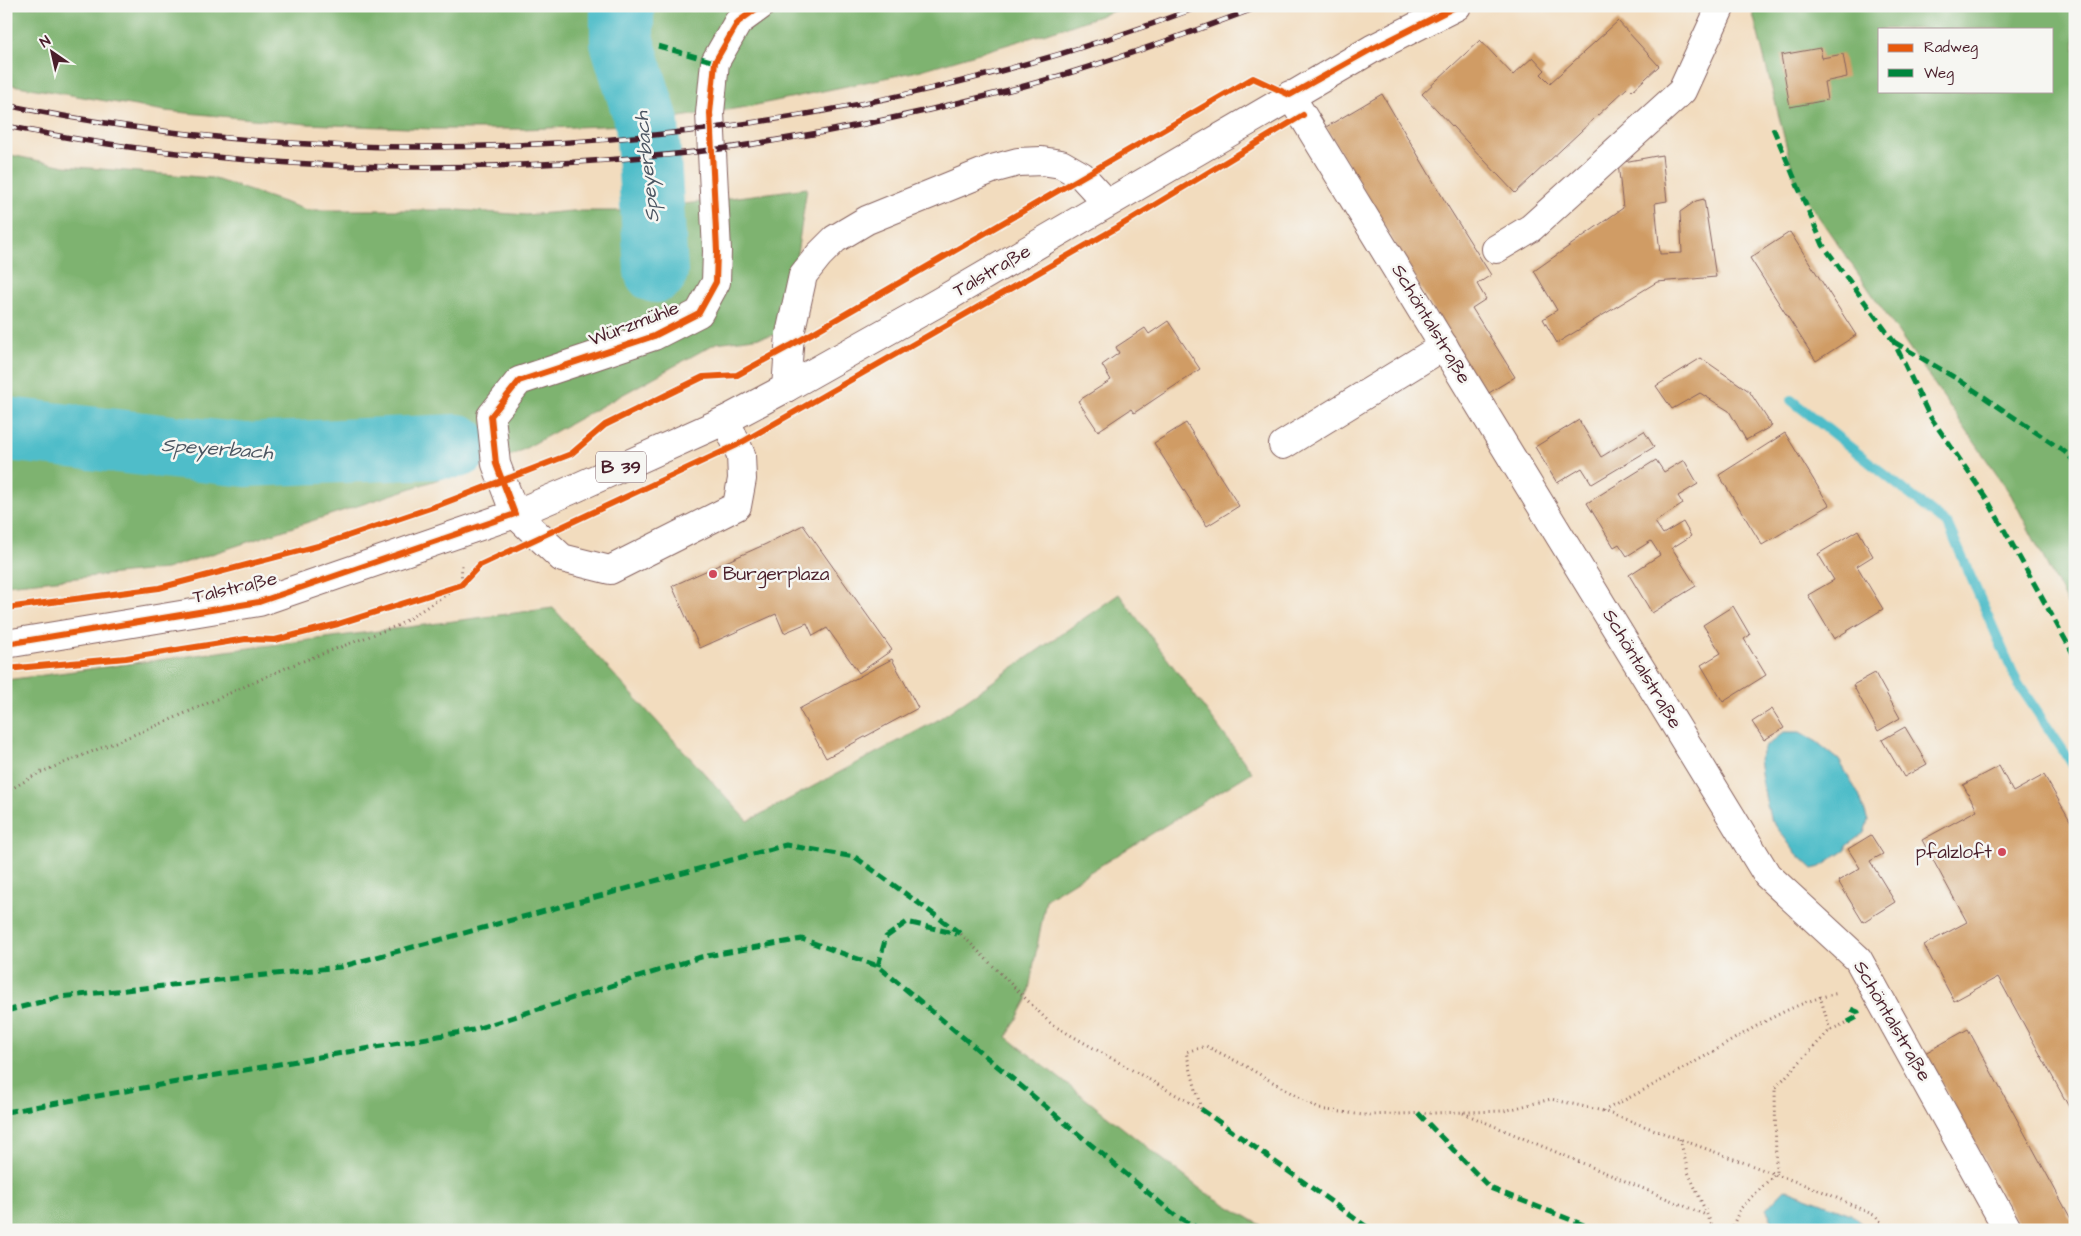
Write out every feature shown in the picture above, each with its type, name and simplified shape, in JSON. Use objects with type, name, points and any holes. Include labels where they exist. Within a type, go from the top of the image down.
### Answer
[{"type":"street","name":"Würzmühle","points":[[515,514],[496,464],[491,416],[519,381],[654,336],[699,314],[716,282],[717,251],[710,113],[715,62],[738,22],[760,6]]},
{"type":"street","name":"Talstraße","points":[[515,514],[726,420],[786,388],[939,302],[1290,95],[1372,49],[1457,6]]},
{"type":"street","points":[[1496,249],[1531,228],[1682,91],[1721,6]]},
{"type":"street","name":"Schöntalstraße","points":[[1290,95],[1768,875],[1858,959],[2008,1230]]},
{"type":"street","points":[[786,388],[790,334],[803,276],[819,255],[835,239],[867,220],[992,169],[1018,162],[1042,161],[1061,164],[1082,176],[1108,203]]},
{"type":"street","points":[[1283,446],[1444,346]]},
{"type":"street","points":[[515,514],[562,558],[610,570],[737,506],[742,479],[741,454],[726,420]]},
{"type":"street","name":"B 39","points":[[462,532],[515,514]]},
{"type":"street","name":"Talstraße","points":[[6,644],[259,602],[462,532]]},
{"type":"path","points":[[6,792],[39,773],[170,720],[290,666],[399,625],[461,585],[462,532]]},
{"type":"path","points":[[961,934],[1051,1024],[1201,1109],[1186,1052],[1206,1046],[1240,1063],[1319,1109],[1363,1115],[1504,1111],[1551,1099],[1603,1111],[1776,1173],[1824,1192],[1876,1216],[1888,1230]]},
{"type":"path","points":[[1603,1111],[1652,1087],[1759,1025],[1820,996],[1848,991]]},
{"type":"path","points":[[1820,996],[1830,1030]]},
{"type":"path","points":[[1731,1230],[1740,1209],[1776,1173],[1775,1088],[1830,1030],[1848,1022]]},
{"type":"path","points":[[1461,1112],[1706,1215]]},
{"type":"path","points":[[1680,1140],[1688,1172],[1714,1230]]},
{"type":"green space","points":[[6,6],[1128,6],[1070,26],[918,71],[747,107],[626,125],[522,129],[433,129],[307,124],[165,111],[6,84]]},
{"type":"green space","points":[[1751,6],[2075,6],[2075,619],[2011,495],[1796,184]]},
{"type":"green space","points":[[6,154],[65,166],[212,178],[307,210],[458,210],[526,215],[572,211],[631,211],[807,188],[785,334],[716,343],[515,454],[166,569],[6,585]]},
{"type":"green space","points":[[1119,594],[1252,772],[1046,899],[1027,1000],[1007,1037],[1203,1191],[1269,1230],[6,1230],[6,680],[553,608],[748,821],[936,721]]},
{"type":"water","points":[[1784,732],[1800,732],[1817,742],[1839,760],[1859,795],[1868,821],[1864,833],[1846,846],[1846,850],[1820,867],[1813,869],[1795,852],[1770,818],[1763,787],[1759,759],[1765,747]]},
{"type":"water","points":[[1785,1189],[1851,1214],[1868,1230],[1778,1230],[1766,1209]]},
{"type":"building","points":[[1618,21],[1659,66],[1632,91],[1628,87],[1515,193],[1422,94],[1480,40],[1513,75],[1533,57],[1545,70],[1541,74],[1550,83]]},
{"type":"building","points":[[1820,48],[1822,58],[1843,54],[1847,77],[1824,82],[1827,100],[1790,107],[1781,55]]},
{"type":"building","points":[[1382,94],[1491,275],[1477,284],[1486,299],[1472,308],[1515,377],[1484,396],[1326,127]]},
{"type":"building","points":[[1662,155],[1667,201],[1655,203],[1660,254],[1682,253],[1680,212],[1696,201],[1704,199],[1716,277],[1657,282],[1557,343],[1543,319],[1557,310],[1534,271],[1623,208],[1618,163]]},
{"type":"building","points":[[1790,232],[1856,335],[1816,361],[1750,258]]},
{"type":"building","points":[[1168,321],[1200,369],[1134,413],[1131,409],[1098,431],[1078,401],[1111,380],[1102,365],[1119,353],[1116,347],[1145,328],[1149,334]]},
{"type":"building","points":[[1701,358],[1749,391],[1772,426],[1746,440],[1729,411],[1700,393],[1672,409],[1656,386]]},
{"type":"building","points":[[1579,420],[1601,457],[1644,431],[1654,447],[1592,484],[1582,468],[1557,483],[1535,447]]},
{"type":"building","points":[[1186,423],[1239,506],[1207,526],[1154,443]]},
{"type":"building","points":[[1785,433],[1829,505],[1762,545],[1719,475]]},
{"type":"building","points":[[1656,460],[1664,472],[1684,460],[1698,484],[1678,496],[1683,504],[1655,522],[1663,534],[1683,522],[1691,536],[1672,548],[1696,586],[1652,613],[1629,575],[1660,555],[1651,541],[1627,556],[1619,544],[1614,547],[1587,503]]},
{"type":"building","points":[[803,525],[892,650],[859,673],[827,628],[813,636],[807,623],[784,633],[776,614],[700,648],[672,586],[766,544]]},
{"type":"building","points":[[1858,530],[1873,556],[1857,566],[1883,609],[1834,639],[1808,595],[1834,580],[1818,554]]},
{"type":"building","points":[[1733,606],[1750,635],[1744,639],[1766,675],[1723,702],[1701,665],[1721,653],[1703,625]]},
{"type":"building","points":[[892,659],[918,708],[826,758],[799,709]]},
{"type":"building","points":[[1875,673],[1900,718],[1878,731],[1853,685]]},
{"type":"building","points":[[1772,709],[1784,728],[1764,740],[1752,722]]},
{"type":"building","points":[[1905,727],[1927,764],[1904,777],[1882,740]]},
{"type":"building","points":[[1999,766],[2013,792],[2044,775],[2075,829],[2075,1118],[1998,977],[1954,1001],[1924,945],[1967,922],[1922,840],[1977,810],[1963,785]]},
{"type":"building","points":[[1871,835],[1883,854],[1870,861],[1895,902],[1863,922],[1838,881],[1860,868],[1848,849]]},
{"type":"building","points":[[1968,1029],[2071,1219],[2075,1217],[2075,1230],[2022,1230],[1925,1053]]},
{"type":"waterway","name":"Speyerbach","points":[[622,6],[622,42],[647,122],[656,271]]},
{"type":"waterway","points":[[1791,400],[1948,525],[2017,682],[2075,768]]},
{"type":"waterway","name":"Speyerbach","points":[[6,429],[246,455],[458,446]]},
{"type":"railway","points":[[6,105],[154,130],[305,144],[458,147],[610,139],[762,121],[912,93],[1059,54],[1201,6]]},
{"type":"railway","points":[[6,126],[75,139],[213,157],[353,166],[492,166],[661,156],[736,147],[817,133],[958,103],[1091,66],[1261,6]]},
{"type":"marked path","points":[[658,46],[715,62]]},
{"type":"marked path","points":[[1773,128],[1823,245],[1894,342],[1929,415],[1987,499],[2075,657]]},
{"type":"marked path","points":[[1894,342],[1959,380],[2065,452],[2075,462]]},
{"type":"marked path","points":[[6,1011],[60,997],[340,967],[786,845],[855,857],[961,934]]},
{"type":"marked path","points":[[878,966],[886,937],[907,922],[957,934]]},
{"type":"marked path","points":[[6,1112],[473,1030],[701,957],[802,939],[878,966],[1176,1216],[1202,1230]]},
{"type":"marked path","points":[[1848,1022],[1859,1016],[1858,1012],[1851,1009]]},
{"type":"marked path","points":[[1201,1109],[1371,1230]]},
{"type":"marked path","points":[[1418,1113],[1490,1188],[1584,1225]]},
{"type":"cycle path","points":[[6,644],[259,602],[515,514],[496,464],[491,416],[519,381],[654,336],[699,313],[716,282],[717,251],[710,113],[715,62],[738,22],[760,6]]},
{"type":"cycle path","points":[[6,608],[159,588],[318,546],[439,505],[571,454],[605,425],[703,377],[737,375],[790,346],[1253,78],[1290,95],[1372,49],[1457,6]]},
{"type":"cycle path","points":[[6,669],[126,658],[246,639],[275,640],[338,624],[461,585],[480,565],[737,445],[1118,227],[1303,115]]},
{"type":"place","name":"Burgerplaza","points":[[713,574]]},
{"type":"place","name":"pfalzloft","points":[[2002,852]]}]
